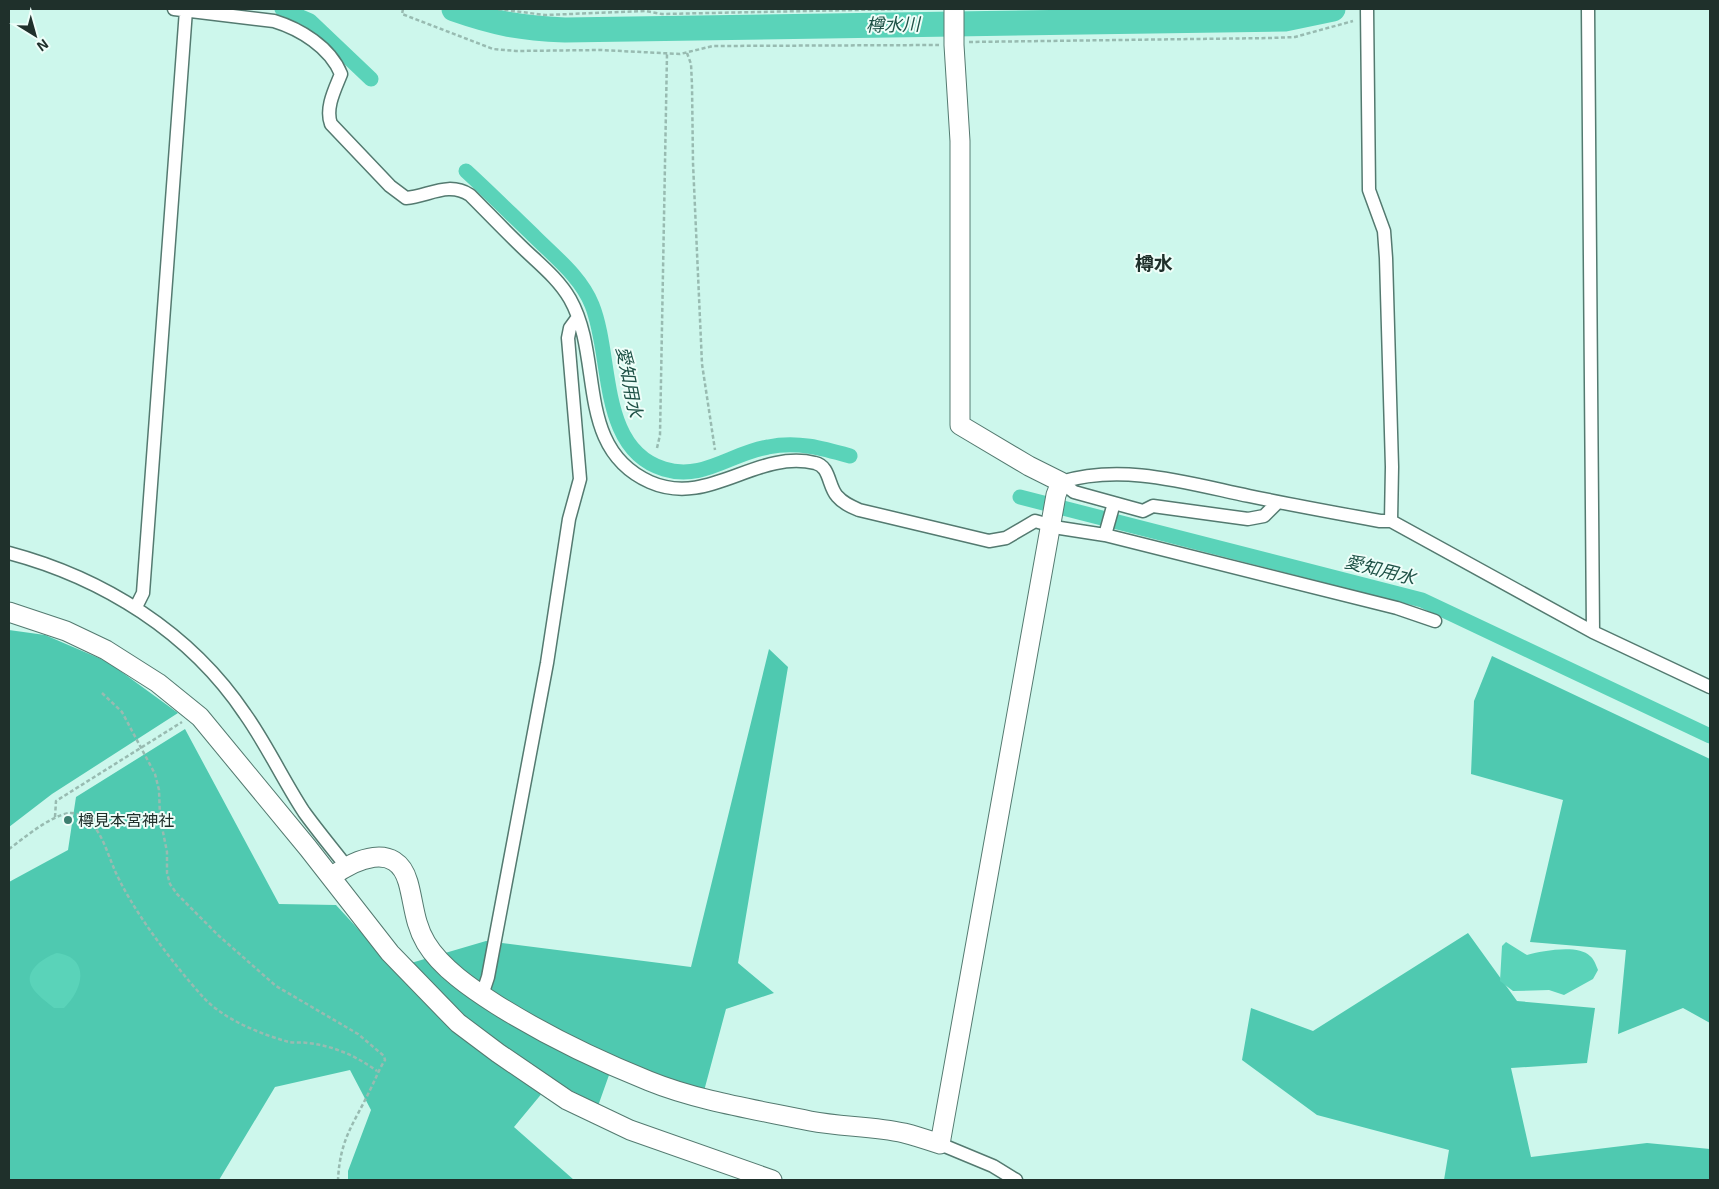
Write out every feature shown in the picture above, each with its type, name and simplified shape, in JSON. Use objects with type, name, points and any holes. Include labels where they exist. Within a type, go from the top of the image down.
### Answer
[{"type":"street","points":[[1588,9],[1593,632]]},
{"type":"street","points":[[136,607],[143,593],[152,498],[180,10],[274,21],[287,25],[312,40],[330,56],[341,74],[328,117],[331,124],[390,186],[406,198],[460,188],[470,195],[562,287],[578,317],[598,420],[604,438],[626,466],[651,482],[669,488],[702,488],[774,462],[794,460],[817,463],[825,469],[835,494],[843,503],[859,510],[989,541],[1006,538],[1035,521],[1051,524],[1105,535],[1397,608],[1435,622]]},
{"type":"street","points":[[955,11],[954,45],[960,141],[960,425],[1028,466],[1059,488],[1143,511],[1153,506],[1248,519],[1264,516],[1278,502]]},
{"type":"street","points":[[1367,11],[1369,190],[1384,230],[1386,258],[1392,467],[1391,521]]},
{"type":"street","points":[[482,995],[488,977],[528,774],[548,663],[569,519],[580,479],[568,338],[570,328],[578,317]]},
{"type":"street","points":[[940,1144],[1051,524],[1059,488],[1076,477],[1101,474],[1147,475],[1278,502],[1380,521],[1391,521],[1593,632],[1710,687]]},
{"type":"street","points":[[1105,535],[1114,503]]},
{"type":"street","points":[[9,554],[76,575],[105,588],[136,607],[199,658],[218,678],[249,720],[338,872],[390,953],[452,1016],[498,1054],[566,1100],[630,1130],[772,1180]]},
{"type":"street","points":[[9,612],[66,631],[106,650],[158,683],[200,717],[338,872]]},
{"type":"street","points":[[338,872],[360,859],[375,856],[391,860],[400,867],[408,881],[412,910],[419,931],[427,945],[461,979],[482,995],[543,1032],[648,1081],[684,1093],[812,1121],[904,1133],[940,1144],[993,1166],[1016,1180]]},
{"type":"path","points":[[403,9],[402,14],[493,49],[545,52],[601,50],[667,54],[687,53],[713,46],[954,45],[986,41],[1151,39],[1158,42],[1295,37],[1367,11]]},
{"type":"path","points":[[498,9],[545,15],[645,11],[662,14],[903,9]]},
{"type":"path","points":[[687,53],[691,64],[693,163],[702,364],[715,450]]},
{"type":"path","points":[[657,448],[660,426],[667,54]]},
{"type":"path","points":[[102,693],[122,712],[155,774],[159,790],[160,822],[168,852],[167,873],[177,894],[219,936],[276,986],[358,1034],[384,1056],[385,1060],[377,1071],[372,1088],[348,1129],[338,1180]]},
{"type":"path","points":[[55,817],[56,802],[183,722]]},
{"type":"path","points":[[9,849],[55,817],[72,812],[79,814],[103,839],[112,864],[126,892],[190,982],[213,1007],[247,1026],[280,1039],[344,1051],[361,1059],[377,1071]]},
{"type":"shaded area","points":[[9,630],[45,635],[108,662],[178,713],[52,794],[9,827]]},
{"type":"shaded area","points":[[769,649],[788,667],[738,963],[774,993],[726,1009],[704,1091],[614,1061],[598,1106],[553,1080],[514,1127],[574,1180],[348,1180],[348,1171],[371,1110],[350,1070],[275,1087],[219,1180],[9,1180],[9,882],[68,850],[76,797],[185,729],[279,904],[336,905],[394,968],[486,941],[691,967]]},
{"type":"shaded area","points":[[1492,656],[1710,759],[1710,1023],[1683,1008],[1618,1034],[1626,950],[1530,942],[1563,800],[1471,774],[1474,701]]},
{"type":"shaded area","points":[[1468,933],[1517,1001],[1595,1008],[1587,1063],[1511,1068],[1531,1157],[1647,1143],[1710,1149],[1710,1180],[1444,1180],[1449,1150],[1317,1115],[1242,1060],[1251,1008],[1313,1031]]},
{"type":"shaded area","points":[[1506,942],[1527,955],[1569,949],[1584,952],[1593,959],[1598,970],[1593,979],[1564,995],[1549,990],[1513,991],[1500,981],[1502,946]]},
{"type":"shaded area","points":[[57,953],[68,956],[75,961],[79,968],[80,976],[76,993],[64,1008],[54,1008],[37,993],[30,982],[30,977],[35,967],[43,960]]},
{"type":"waterway","name":"愛知用水","points":[[282,9],[310,21],[371,79]]},
{"type":"waterway","name":"樽水川","points":[[454,9],[509,24],[565,30],[1285,19],[1333,9]]},
{"type":"waterway","name":"愛知用水","points":[[466,171],[567,268],[581,285],[592,305],[598,326],[611,399],[618,422],[628,442],[643,458],[664,469],[678,472],[704,469],[755,450],[779,445],[809,446],[850,456]]},
{"type":"waterway","name":"愛知用水","points":[[1020,497],[1422,600],[1710,736]]},
{"type":"place","name":"樽見本宮神社","points":[[68,820]]},
{"type":"district","name":"樽水","points":[[1154,263]]}]
